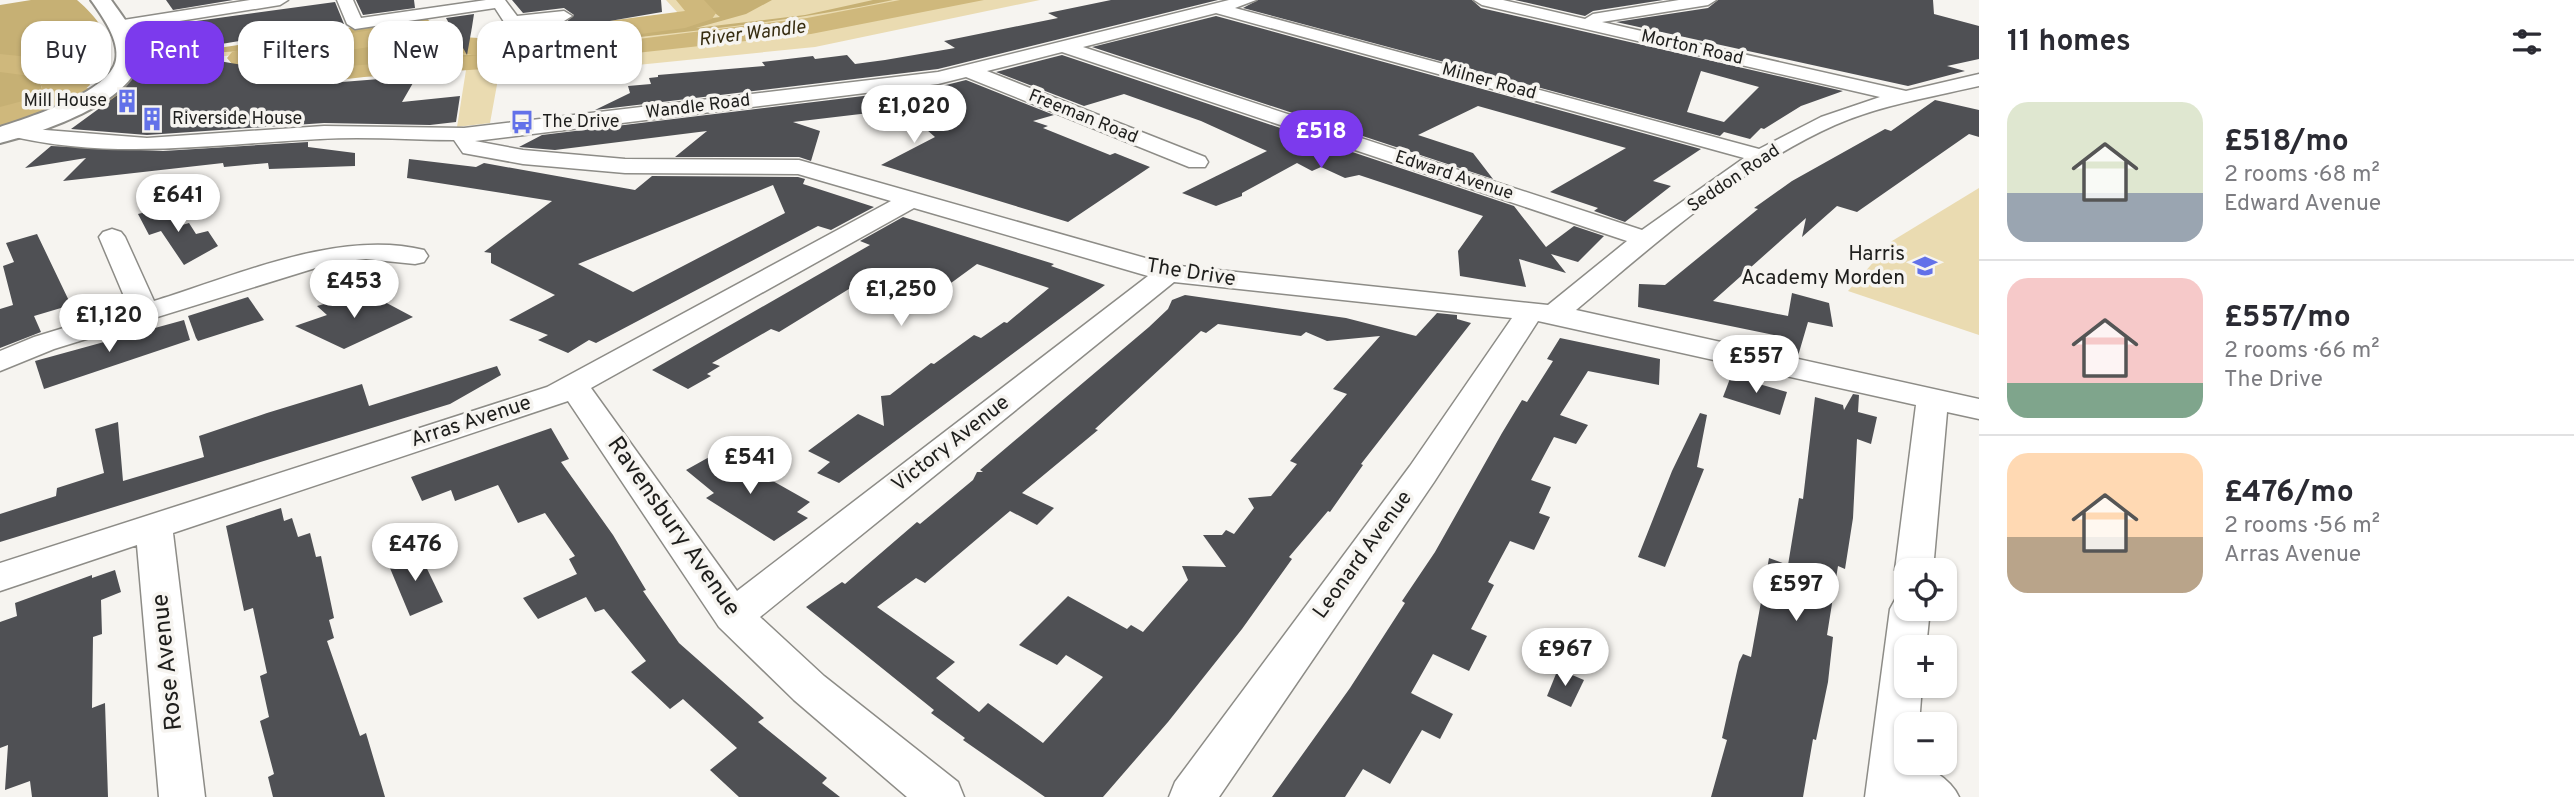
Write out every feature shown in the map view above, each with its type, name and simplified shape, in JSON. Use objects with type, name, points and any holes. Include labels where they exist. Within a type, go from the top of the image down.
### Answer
[{"type":"main road","points":[[7,133],[75,108],[119,73],[126,46],[101,0]]},
{"type":"street","points":[[117,26],[280,0]]},
{"type":"street","points":[[345,0],[355,24],[498,1],[512,21],[564,16]]},
{"type":"street","name":"Wandle Road","points":[[7,133],[147,144],[324,132],[464,134],[922,80],[969,71],[1248,0]]},
{"type":"street","name":"Morton Road","points":[[1482,0],[1902,97]]},
{"type":"street","points":[[1578,22],[1708,0]]},
{"type":"street","name":"Milner Road","points":[[1217,8],[1761,156]]},
{"type":"street","name":"Edward Avenue","points":[[1065,47],[1644,239]]},
{"type":"street","name":"Freeman Road","points":[[969,71],[1197,162]]},
{"type":"street","name":"Seddon Road","points":[[1543,312],[1761,156],[1831,120],[1902,97],[1979,80]]},
{"type":"street","name":"The Drive","points":[[464,134],[465,143],[471,148],[581,163],[799,167],[1168,273],[1543,312],[1979,409]]},
{"type":"street","name":"Arras Avenue","points":[[0,577],[558,394],[912,199]]},
{"type":"street","points":[[112,237],[145,312]]},
{"type":"street","points":[[0,362],[44,343],[347,252],[376,251],[415,256]]},
{"type":"street","name":"Victory Avenue","points":[[733,616],[1168,273]]},
{"type":"street","name":"Leonard Avenue","points":[[1192,797],[1422,474],[1543,312]]},
{"type":"street","name":"Ravensbury Avenue","points":[[574,386],[733,616],[809,688],[941,797]]},
{"type":"street","points":[[1915,558],[1933,397]]},
{"type":"street","name":"Rose Avenue","points":[[154,527],[182,797]]},
{"type":"street","points":[[1909,621],[1890,786],[1936,797]]},
{"type":"shaded area","points":[[31,0],[77,0],[97,21],[21,21],[21,63],[8,64],[21,70],[21,84],[40,84],[42,97],[62,100],[32,108],[30,113],[61,106],[0,125],[0,5]]},
{"type":"shaded area","points":[[666,0],[1040,0],[815,47],[642,64],[642,21],[624,21],[678,13]]},
{"type":"shaded area","points":[[698,0],[772,0],[746,14],[696,28],[805,15],[873,0],[893,0],[828,13],[642,37],[642,28],[720,17]]},
{"type":"shaded area","points":[[425,16],[430,21],[394,21]]},
{"type":"shaded area","points":[[425,16],[429,21],[393,21]]},
{"type":"shaded area","points":[[368,25],[368,66],[354,67],[354,27]]},
{"type":"shaded area","points":[[368,25],[368,35],[354,37],[354,27]]},
{"type":"shaded area","points":[[366,40],[368,67],[354,67],[354,42]]},
{"type":"shaded area","points":[[477,43],[477,84],[497,84],[490,123],[457,127],[466,70],[463,70],[464,45]]},
{"type":"shaded area","points":[[238,45],[238,51],[224,52],[224,47]]},
{"type":"shaded area","points":[[238,46],[238,55],[224,56],[224,48]]},
{"type":"shaded area","points":[[463,54],[477,57],[463,59]]},
{"type":"shaded area","name":"Harris Academy Morden","points":[[1979,188],[1979,335],[1848,291],[1892,241]]},
{"type":"water","points":[[900,0],[984,0],[811,34],[642,52],[642,39],[807,18]]},
{"type":"water","points":[[477,56],[477,69],[463,70],[463,57]]},
{"type":"water","points":[[21,63],[21,69],[6,64]]},
{"type":"water","points":[[368,64],[368,77],[354,78],[354,66]]},
{"type":"water","points":[[238,79],[238,84],[305,84],[203,96],[154,89],[194,84],[224,84],[224,80]]},
{"type":"water","points":[[40,84],[90,85],[79,94],[56,99],[42,97]]},
{"type":"building","points":[[166,0],[233,0],[173,10]]},
{"type":"building","points":[[356,0],[414,0],[415,8],[363,15]]},
{"type":"building","points":[[512,0],[661,0],[662,12],[610,21],[567,21],[574,15],[564,8],[523,13]]},
{"type":"building","points":[[1111,0],[1218,0],[938,69],[595,110],[630,93],[628,86],[651,84],[649,78],[658,75],[765,66],[762,62],[813,56],[815,59],[847,55],[855,64],[885,60],[955,48],[944,41],[1058,18],[1048,13]]},
{"type":"building","points":[[1258,0],[1472,0],[1481,8],[1843,91],[1801,106],[1764,129],[1761,128],[1750,139],[1724,132],[1720,136],[1243,8]],"holes":[[[1701,71],[1759,87],[1724,122],[1687,112]]]},
{"type":"building","points":[[1515,0],[1663,0],[1593,11],[1585,16]]},
{"type":"building","points":[[1718,0],[1933,0],[1934,14],[1979,26],[1979,59],[1947,66],[1965,71],[1908,86],[1616,22],[1708,8]]},
{"type":"building","points":[[335,2],[343,21],[238,21],[238,41],[224,44],[224,21],[197,21]]},
{"type":"building","points":[[474,14],[467,55],[463,48],[463,21],[448,21],[446,18]]},
{"type":"building","points":[[1216,16],[1701,149],[1653,181],[1671,186],[1625,222],[1594,211],[1598,208],[1550,192],[1626,148],[1478,106],[1418,135],[1473,153],[1493,179],[1092,47]]},
{"type":"building","points":[[1062,55],[1514,206],[1546,247],[1574,226],[1604,236],[1578,262],[1551,254],[1566,273],[1519,259],[1526,287],[1460,276],[1458,251],[1483,216],[1359,175],[1345,178],[1321,167],[1312,171],[1297,163],[1242,193],[1242,196],[1216,206],[1182,193],[1267,151],[1201,121],[1124,94],[1084,106],[996,72]]},
{"type":"building","points":[[224,62],[238,64],[238,84],[354,84],[354,81],[368,80],[368,84],[412,84],[402,102],[460,96],[456,122],[430,125],[324,123],[147,135],[71,129],[123,91],[128,84],[224,84]]},
{"type":"building","points":[[966,80],[1054,115],[1033,121],[1048,126],[1043,128],[1110,155],[1115,153],[1150,167],[1068,222],[881,165],[935,137],[903,109],[793,122],[820,131],[811,161],[799,157],[675,157],[707,131],[555,150],[519,147],[542,135],[938,87]]},
{"type":"building","points":[[1935,100],[1979,110],[1979,137],[1969,134],[1857,212],[1837,206],[1802,237],[1806,218],[1713,301],[1788,316],[1792,293],[1829,303],[1833,327],[1808,322],[1798,356],[1781,353],[1784,337],[1638,307],[1639,284],[1665,285],[1758,209],[1754,208],[1792,181],[1885,129],[1891,131]]},
{"type":"building","points":[[308,142],[308,147],[355,153],[355,166],[269,169],[268,163],[224,167],[223,163],[63,181],[86,158],[25,168],[51,146],[163,151]]},
{"type":"building","points":[[409,159],[476,167],[484,163],[635,190],[652,176],[798,177],[805,179],[803,184],[874,207],[831,230],[818,226],[596,343],[589,340],[568,353],[538,340],[548,335],[509,320],[555,295],[491,263],[491,253],[484,252],[552,201],[407,178]],"holes":[[[773,185],[785,213],[633,292],[578,264]]]},
{"type":"building","points":[[169,206],[182,225],[189,223],[196,234],[208,231],[218,246],[184,265],[161,231],[149,235],[138,214]]},
{"type":"building","points":[[903,217],[1054,264],[1051,266],[1105,285],[839,483],[817,473],[830,462],[808,451],[858,414],[884,426],[881,396],[890,395],[931,363],[934,364],[974,335],[981,338],[1004,322],[1007,323],[1049,288],[977,264],[936,294],[875,273],[779,332],[771,329],[712,363],[720,366],[707,374],[711,376],[688,389],[652,370],[870,245],[860,241]]},
{"type":"building","points":[[37,234],[71,305],[34,316],[41,332],[0,348],[0,309],[13,305],[3,266],[14,262],[6,243]]},
{"type":"building","points":[[366,292],[413,317],[344,349],[295,326],[327,315],[317,306]]},
{"type":"building","points":[[1185,295],[1346,318],[1416,336],[1437,313],[1457,315],[1457,319],[1471,323],[1361,464],[1363,465],[1330,512],[1328,511],[1289,557],[1292,559],[1242,629],[1168,722],[1103,797],[1045,797],[963,740],[965,738],[931,713],[934,710],[806,607],[842,582],[845,584],[917,522],[920,524],[973,480],[977,472],[983,472],[980,470],[1149,327],[1168,309],[1172,300]],"holes":[[[1218,324],[1301,336],[1306,332],[1327,341],[1380,336],[1333,389],[1347,394],[1290,461],[1297,464],[1271,496],[1248,498],[1254,508],[1234,534],[1226,530],[1222,535],[1203,535],[1226,567],[1182,566],[1188,580],[1143,632],[1131,625],[1127,629],[1068,596],[1019,645],[1057,665],[1066,655],[1103,677],[1043,743],[988,703],[979,712],[936,678],[955,662],[877,607],[916,578],[925,583],[1010,511],[1037,525],[1054,508],[1022,493],[1098,430],[1095,429],[1201,331],[1206,333]]]},
{"type":"building","points":[[248,297],[264,320],[198,341],[188,316]]},
{"type":"building","points":[[184,320],[190,340],[44,389],[35,361]]},
{"type":"building","points":[[1560,338],[1660,359],[1659,385],[1588,371],[1560,415],[1588,425],[1576,444],[1554,437],[1531,480],[1551,487],[1539,513],[1550,517],[1534,550],[1510,541],[1488,582],[1494,585],[1471,629],[1487,636],[1469,671],[1433,654],[1411,693],[1453,714],[1440,739],[1422,730],[1390,784],[1363,769],[1345,797],[1272,797],[1350,688],[1405,603],[1402,601],[1435,552],[1522,400],[1527,402],[1553,361],[1547,359]]},
{"type":"building","points":[[497,366],[501,375],[450,404],[0,542],[0,514],[56,496],[57,488],[104,473],[95,429],[118,422],[123,481],[204,457],[199,436],[267,413],[362,384],[369,406]]},
{"type":"building","points":[[1731,376],[1787,392],[1780,415],[1723,397]]},
{"type":"building","points":[[1853,394],[1859,395],[1858,412],[1877,417],[1871,444],[1857,439],[1853,518],[1845,569],[1838,566],[1827,635],[1833,637],[1828,682],[1816,740],[1813,739],[1803,797],[1711,797],[1727,740],[1722,738],[1739,662],[1743,654],[1751,657],[1769,558],[1788,565],[1799,498],[1803,499],[1815,397],[1843,405],[1844,410]]},
{"type":"building","points":[[1700,413],[1707,415],[1697,467],[1704,469],[1665,567],[1638,557],[1672,471]]},
{"type":"building","points":[[551,428],[569,459],[561,462],[613,535],[646,590],[643,591],[679,643],[764,718],[758,722],[827,778],[822,783],[840,797],[739,797],[710,770],[737,748],[683,699],[670,709],[631,672],[646,661],[604,609],[595,612],[586,597],[538,619],[523,598],[577,574],[569,559],[575,556],[545,513],[518,523],[498,485],[455,501],[451,490],[422,501],[411,477]]},
{"type":"building","points":[[720,451],[761,478],[764,476],[810,502],[797,512],[808,518],[774,541],[706,498],[714,493],[686,470]]},
{"type":"building","points":[[281,508],[284,521],[292,518],[298,537],[310,533],[316,557],[321,556],[334,618],[329,620],[334,638],[327,641],[360,736],[366,733],[385,797],[273,797],[268,777],[274,774],[260,721],[269,717],[260,676],[267,673],[253,608],[244,611],[226,526]]},
{"type":"building","points":[[418,550],[443,602],[410,616],[387,561]]},
{"type":"building","points":[[115,570],[121,592],[101,600],[102,634],[93,637],[92,708],[105,703],[108,797],[32,797],[30,781],[5,790],[8,745],[0,748],[0,622],[17,616],[15,603],[92,575],[92,578]]},
{"type":"building","points":[[1558,669],[1584,680],[1571,707],[1547,696]]},
{"type":"waterway","points":[[354,41],[420,31],[440,36],[457,45],[478,47],[685,20],[703,13],[689,0]]},
{"type":"waterway","name":"River Wandle","points":[[0,63],[21,66]]},
{"type":"waterway","name":"River Wandle","points":[[0,117],[68,99],[184,92]]},
{"type":"place","name":"Mill House","points":[[127,101]]},
{"type":"place","name":"Riverside House","points":[[152,119]]},
{"type":"place","name":"The Drive","points":[[522,122]]},
{"type":"place","name":"Harris Academy Morden","points":[[1925,266]]}]
